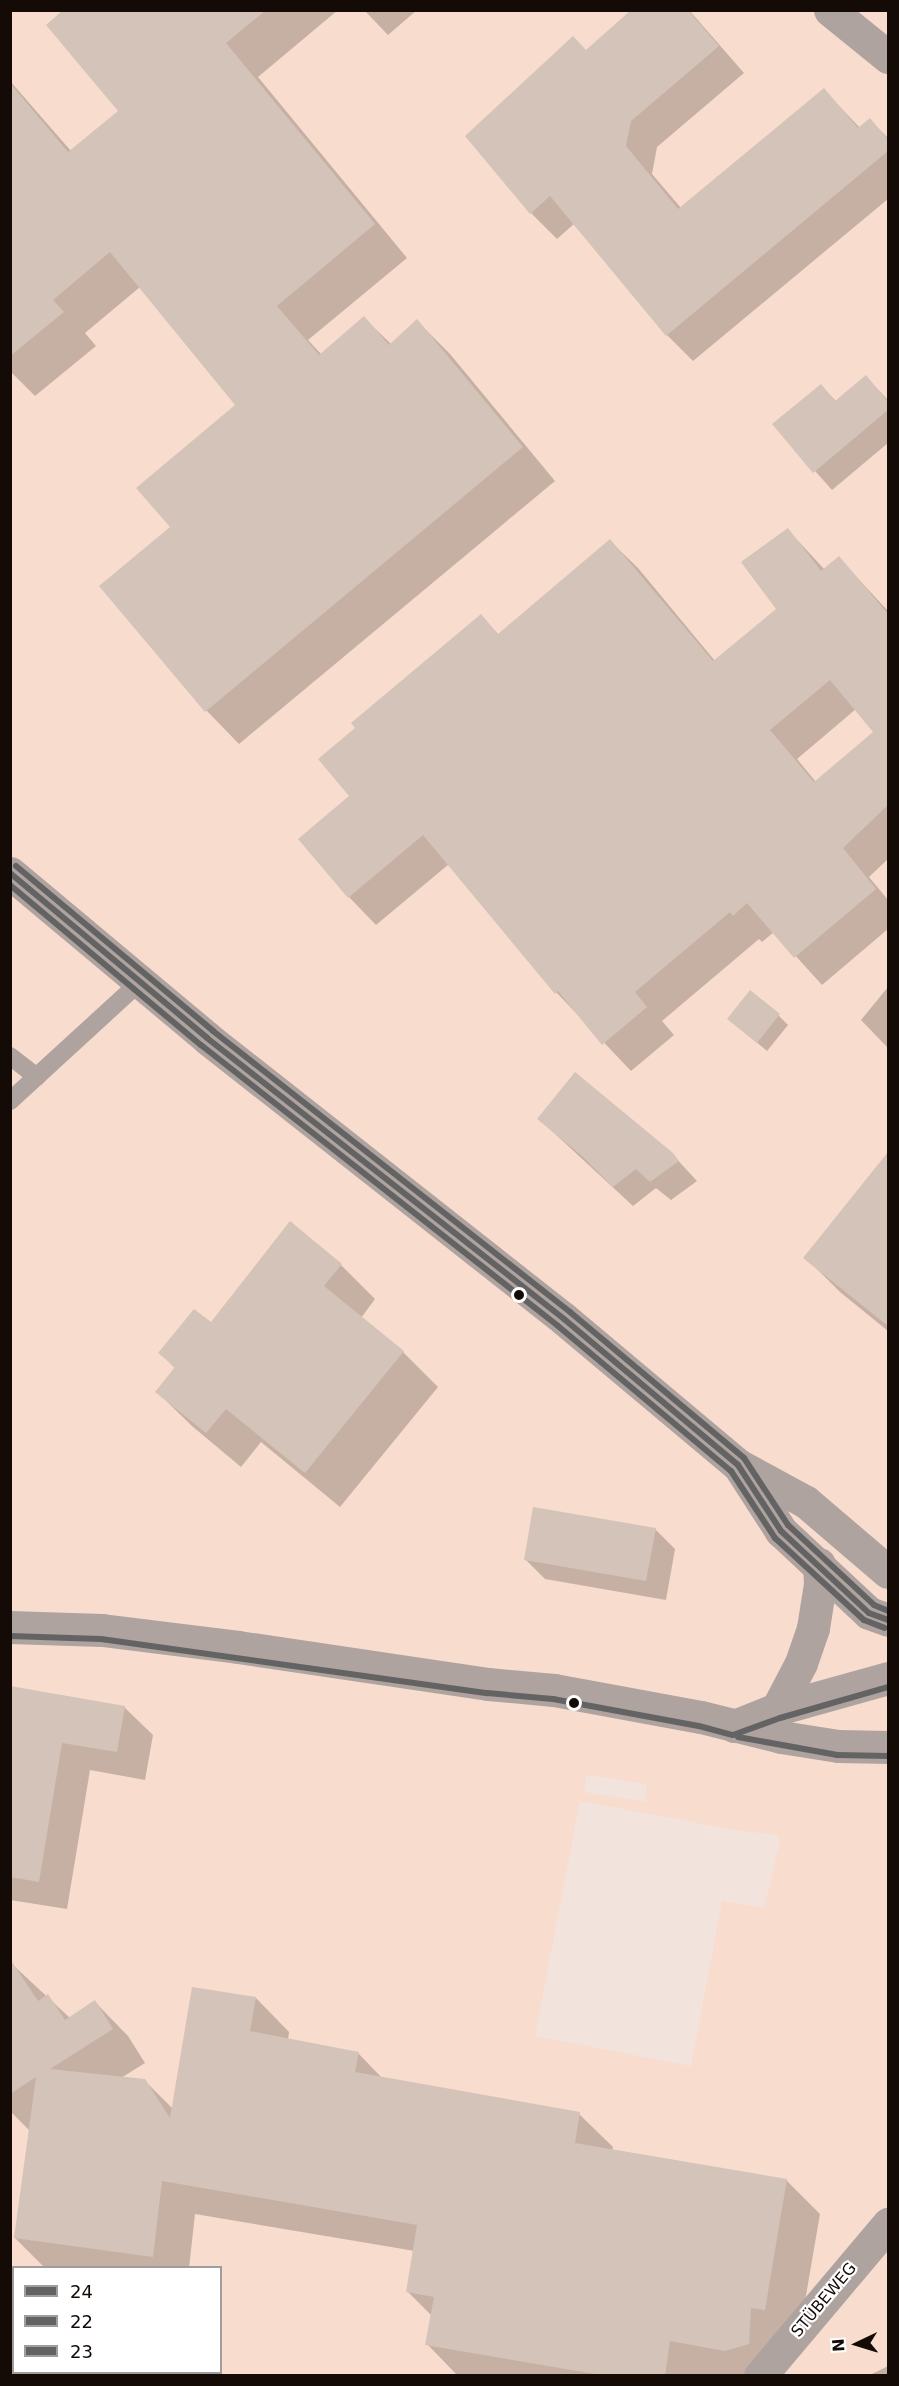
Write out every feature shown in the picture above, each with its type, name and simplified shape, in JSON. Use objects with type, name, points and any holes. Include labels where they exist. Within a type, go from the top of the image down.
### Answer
[{"type":"street","points":[[830,10],[888,57]]},
{"type":"street","points":[[10,873],[207,1038],[564,1319],[738,1465],[806,1502],[888,1572]]},
{"type":"street","points":[[738,1465],[781,1531],[869,1613],[888,1620]]},
{"type":"street","points":[[777,1709],[801,1663],[813,1628],[820,1584],[819,1564]]},
{"type":"street","points":[[10,1627],[102,1630],[238,1647],[488,1684],[554,1690],[701,1717],[734,1726],[838,1746],[886,1746]]},
{"type":"street","points":[[734,1726],[777,1709],[888,1678]]},
{"type":"street","name":"STÜBEWEG","points":[[760,2376],[888,2224]]},
{"type":"lane","points":[[10,1101],[140,982]]},
{"type":"lane","points":[[10,1056],[37,1077]]},
{"type":"shaded area","points":[[11,11],[888,11],[888,2375],[11,2376]],"holes":[[[586,1775],[647,1784],[645,1802],[584,1792]],[[580,1801],[735,1830],[777,1835],[780,1840],[764,1908],[722,1901],[691,2066],[535,2036]]]},
{"type":"building","points":[[63,10],[266,10],[226,43],[375,224],[277,306],[319,355],[364,316],[389,345],[417,319],[523,447],[205,712],[99,586],[170,527],[136,488],[235,405],[110,252],[53,300],[64,312],[10,356],[10,83],[68,152],[118,111],[46,25]]},
{"type":"building","points":[[631,10],[688,10],[719,46],[631,121],[626,146],[678,209],[824,88],[858,128],[870,118],[888,140],[888,151],[666,336],[550,196],[530,214],[465,136],[573,36],[586,50]]},
{"type":"building","points":[[866,375],[888,402],[888,410],[813,473],[772,424],[821,384],[835,401]]},
{"type":"building","points":[[788,528],[821,571],[839,556],[888,614],[888,805],[843,848],[876,889],[794,958],[747,903],[733,916],[730,912],[635,992],[647,1007],[602,1045],[558,991],[555,994],[423,835],[348,898],[298,839],[349,796],[318,759],[355,728],[351,723],[481,614],[498,634],[610,539],[713,661],[776,609],[741,562]],"holes":[[[830,680],[873,732],[814,782],[770,730]]]},
{"type":"building","points":[[750,990],[780,1014],[757,1043],[727,1019]]},
{"type":"building","points":[[575,1072],[673,1153],[679,1161],[650,1182],[636,1169],[613,1187],[582,1156],[537,1119]]},
{"type":"building","points":[[888,1152],[888,1326],[803,1258]]},
{"type":"building","points":[[290,1221],[342,1264],[324,1286],[404,1351],[305,1473],[226,1409],[206,1433],[155,1392],[175,1367],[158,1353],[194,1309],[211,1322]]},
{"type":"building","points":[[533,1507],[656,1528],[646,1581],[524,1560]]},
{"type":"building","points":[[10,1686],[125,1706],[117,1752],[62,1743],[39,1882],[10,1877]]},
{"type":"building","points":[[10,1959],[38,2001],[48,1994],[65,2020],[95,2000],[113,2029],[50,2069],[145,2079],[170,2118],[192,1987],[256,1997],[250,2031],[359,2052],[355,2072],[580,2112],[575,2143],[787,2179],[765,2310],[751,2308],[749,2344],[725,2351],[670,2341],[665,2376],[607,2376],[425,2345],[434,2297],[406,2292],[417,2225],[162,2181],[153,2257],[14,2238],[36,2077],[10,2094]]},
{"type":"transit line","name":"23","points":[[16,866],[213,1031],[570,1312],[744,1458],[788,1525],[874,1605],[888,1611]]},
{"type":"transit line","name":"24","points":[[10,873],[207,1038],[564,1319],[738,1465],[781,1531],[869,1613],[888,1620]]},
{"type":"transit line","name":"22","points":[[10,885],[201,1045],[558,1326],[731,1471],[775,1538],[864,1620],[885,1628]]},
{"type":"transit line","name":"22","points":[[10,1636],[101,1639],[487,1693],[553,1699],[699,1726],[733,1735],[780,1718],[888,1687]]},
{"type":"transit line","name":"22","points":[[738,1737],[837,1755],[888,1756]]}]
